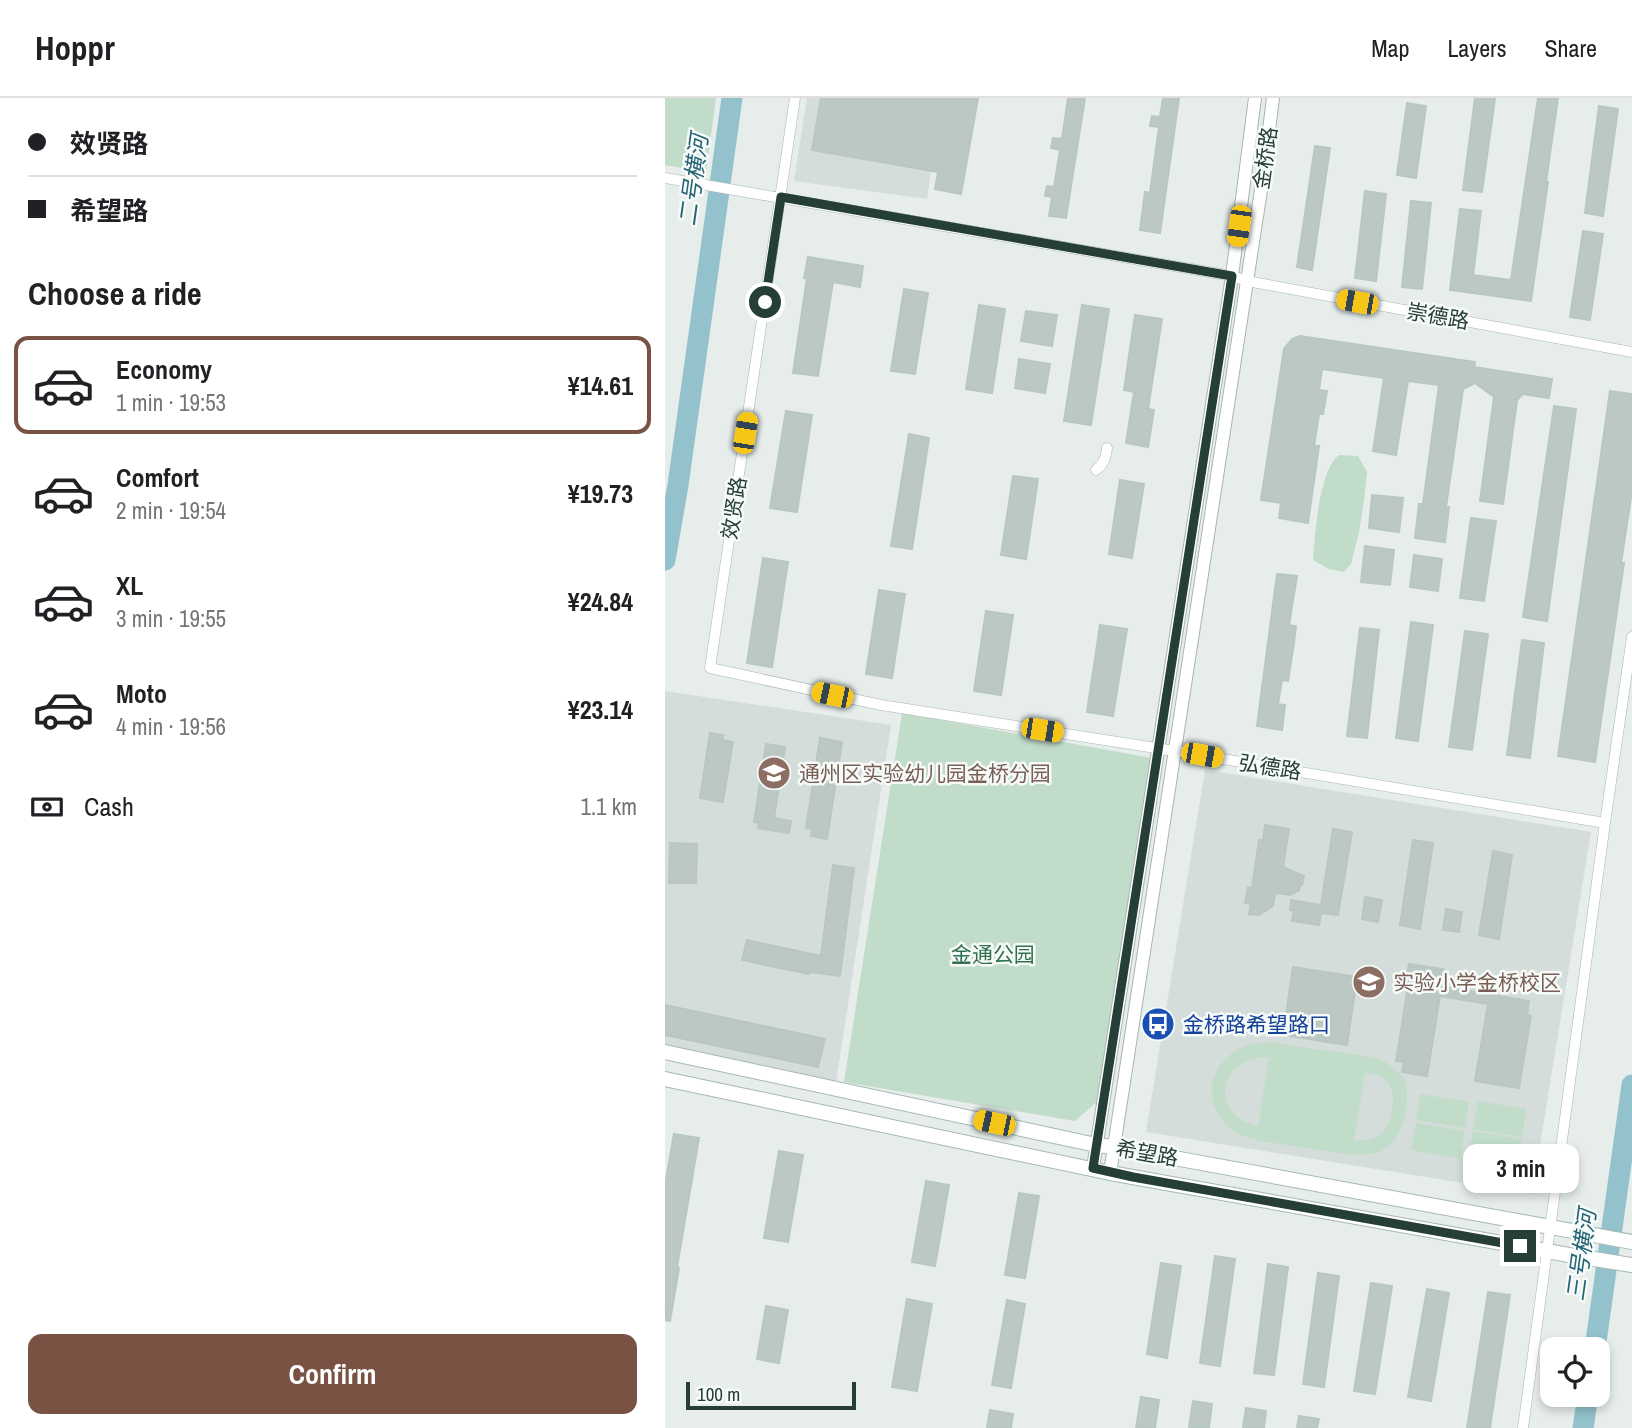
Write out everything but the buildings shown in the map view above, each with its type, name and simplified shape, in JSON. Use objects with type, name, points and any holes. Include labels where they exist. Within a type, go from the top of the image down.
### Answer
[{"type":"main road","name":"希望路","points":[[665,1052],[1096,1144],[1632,1242]]},
{"type":"main road","name":"希望路","points":[[665,1079],[1110,1172],[1632,1265]]},
{"type":"street","name":"效贤路","points":[[710,668],[795,98]]},
{"type":"street","name":"金桥路","points":[[1093,1168],[1232,276],[1255,98]]},
{"type":"street","name":"金桥路","points":[[1110,1172],[1273,98]]},
{"type":"street","name":"崇德路","points":[[665,178],[1232,276],[1247,281],[1632,352]]},
{"type":"street","points":[[1096,470],[1107,456],[1107,448]]},
{"type":"street","points":[[1523,1428],[1632,637]]},
{"type":"street","name":"弘德路","points":[[710,668],[881,705],[1605,823]]},
{"type":"shaded area","points":[[807,98],[942,98],[927,199],[794,181]]},
{"type":"shaded area","points":[[665,691],[891,725],[836,1082],[665,1047]]},
{"type":"shaded area","name":"实验小学金桥校区","points":[[1205,770],[1591,832],[1532,1194],[1146,1132]]},
{"type":"green space","points":[[665,98],[716,98],[706,172],[665,165]]},
{"type":"green space","points":[[1339,455],[1358,456],[1367,472],[1359,532],[1351,564],[1344,572],[1329,569],[1313,560],[1323,488],[1332,463]]},
{"type":"green space","name":"金通公园","points":[[902,713],[1152,758],[1100,1099],[1075,1121],[844,1082]]},
{"type":"green space","points":[[1261,1043],[1345,1053],[1387,1063],[1402,1076],[1407,1090],[1404,1120],[1396,1138],[1379,1152],[1352,1155],[1260,1141],[1235,1132],[1217,1112],[1212,1094],[1213,1080],[1227,1057],[1246,1046]],"holes":[[[1269,1057],[1258,1126],[1246,1122],[1229,1107],[1226,1087],[1236,1068],[1250,1060]],[[1365,1073],[1380,1076],[1389,1084],[1393,1097],[1392,1112],[1382,1133],[1354,1141]]]},
{"type":"green space","points":[[1420,1094],[1469,1102],[1465,1128],[1416,1120]]},
{"type":"green space","points":[[1478,1101],[1526,1109],[1522,1137],[1473,1129]]},
{"type":"green space","points":[[1416,1123],[1465,1131],[1460,1158],[1411,1150]]},
{"type":"green space","points":[[1473,1131],[1521,1139],[1517,1165],[1469,1158]]},
{"type":"waterway","name":"二号横河","points":[[665,560],[678,485],[732,98]]},
{"type":"waterway","name":"三号横河","points":[[1597,1337],[1632,1085]]},
{"type":"waterway","name":"三号横河","points":[[1583,1428],[1586,1407]]},
{"type":"place","name":"通州区实验幼儿园金桥分园","points":[[774,773]]},
{"type":"place","name":"实验小学金桥校区","points":[[1369,982]]},
{"type":"place","name":"金桥路希望路口","points":[[1158,1024]]},
{"type":"route","points":[[765,302],[781,197],[1232,276],[1093,1168],[1520,1246]]}]
